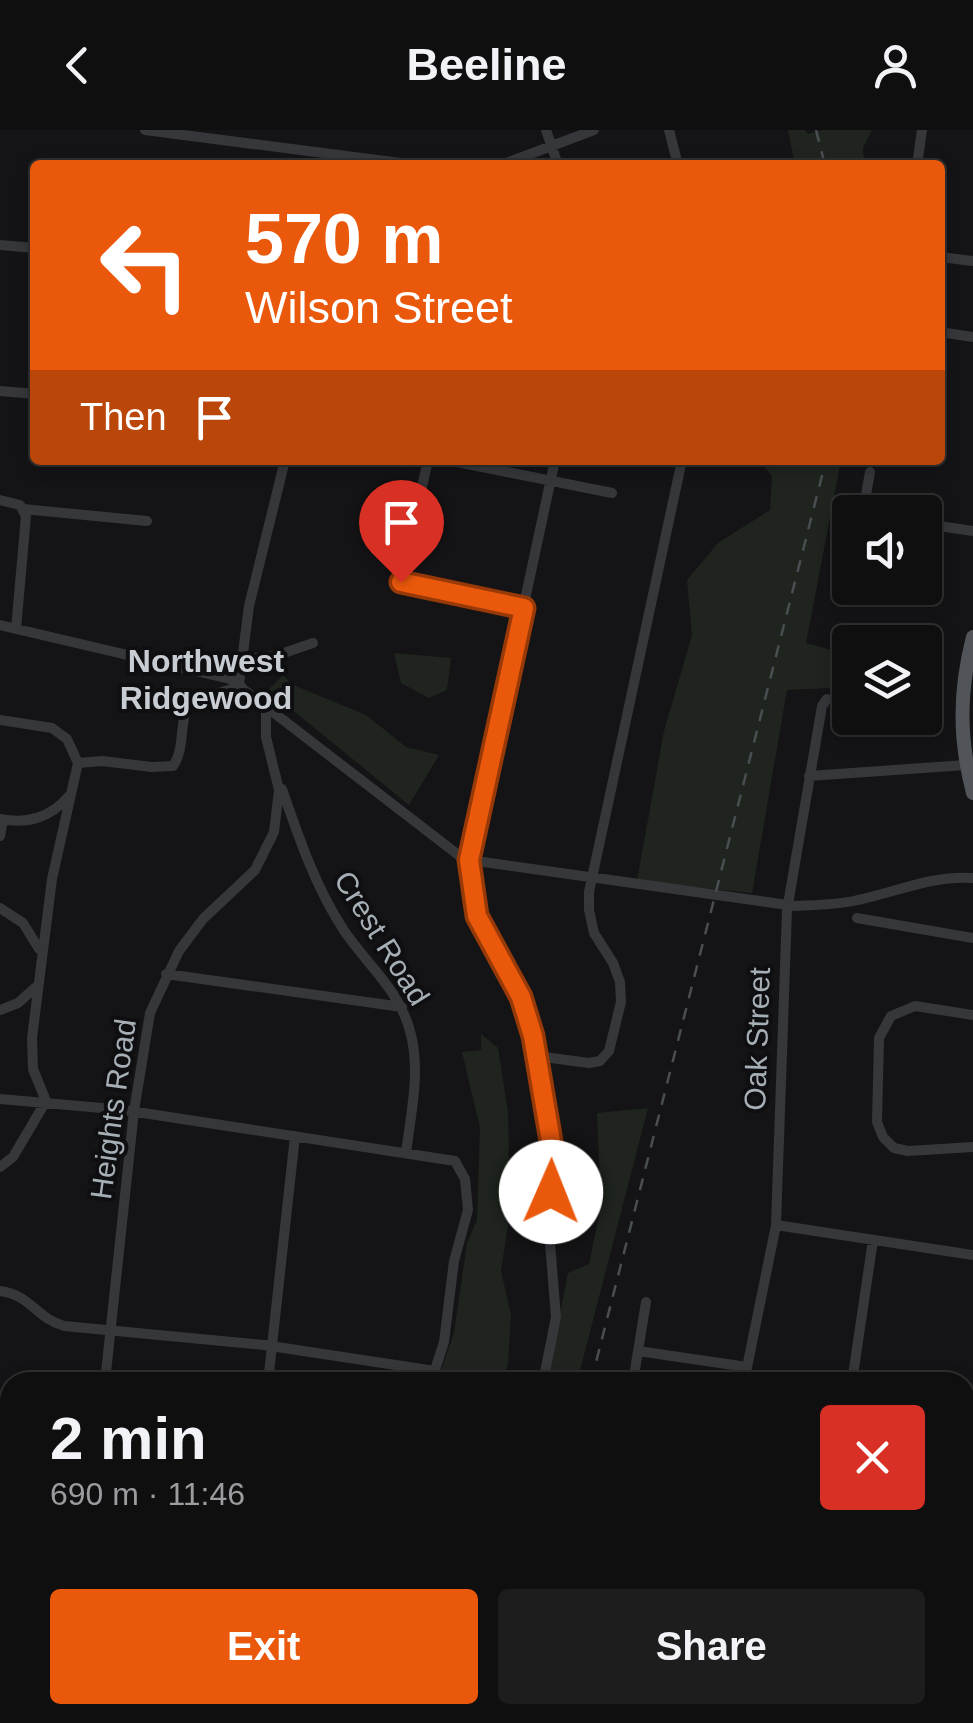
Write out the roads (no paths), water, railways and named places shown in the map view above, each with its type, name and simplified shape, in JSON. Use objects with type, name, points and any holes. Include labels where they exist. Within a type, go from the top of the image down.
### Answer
[{"type":"main road","points":[[973,637],[960,700],[973,794]]},
{"type":"street","points":[[146,130],[204,133],[381,160]]},
{"type":"street","points":[[546,130],[556,160]]},
{"type":"street","points":[[514,160],[594,130]]},
{"type":"street","points":[[669,130],[677,160]]},
{"type":"street","points":[[919,160],[922,130]]},
{"type":"street","points":[[325,160],[326,152]]},
{"type":"street","points":[[0,245],[30,248]]},
{"type":"street","points":[[945,258],[973,262]]},
{"type":"street","points":[[945,333],[973,337]]},
{"type":"street","points":[[0,391],[30,394]]},
{"type":"street","points":[[240,685],[249,606],[284,465]]},
{"type":"street","points":[[427,465],[401,582],[524,608]]},
{"type":"street","points":[[470,465],[612,492]]},
{"type":"street","points":[[546,1372],[556,1330],[549,1232],[552,1147],[521,997],[477,916],[469,860],[554,465]]},
{"type":"street","points":[[536,1056],[594,1063],[609,1051],[622,992],[618,972],[590,922],[592,878],[681,465]]},
{"type":"street","points":[[866,495],[870,472]]},
{"type":"street","points":[[0,500],[16,502],[26,516],[16,628]]},
{"type":"street","points":[[24,509],[148,522]]},
{"type":"street","points":[[942,526],[973,531]]},
{"type":"street","points":[[0,625],[227,678],[469,860],[788,905],[842,903],[954,876],[973,878]]},
{"type":"street","points":[[242,658],[276,656],[313,643]]},
{"type":"street","points":[[78,763],[173,766],[178,759],[184,713],[190,702],[240,685]]},
{"type":"street","name":"Oak Street","points":[[747,1372],[776,1225],[788,905],[822,706],[827,699]]},
{"type":"street","name":"Heights Road","points":[[106,1372],[134,1111],[150,1013],[166,974],[203,919],[263,858],[278,818],[278,776],[266,736],[266,706]]},
{"type":"street","points":[[0,720],[52,728],[72,746],[78,763],[56,853],[37,986],[32,1051],[36,1081],[46,1102]]},
{"type":"street","points":[[809,776],[966,765]]},
{"type":"street","name":"Crest Road","points":[[278,776],[306,858],[326,900],[402,1007],[410,1029],[415,1067],[406,1152]]},
{"type":"street","points":[[0,836],[2,819],[26,821],[46,816],[72,791]]},
{"type":"street","points":[[0,908],[23,923],[41,955]]},
{"type":"street","points":[[858,918],[973,938]]},
{"type":"street","points":[[166,974],[402,1007]]},
{"type":"street","points":[[0,1010],[18,1003],[37,986]]},
{"type":"street","points":[[973,1016],[915,1006],[891,1016],[879,1038],[877,1122],[883,1138],[901,1150],[973,1147]]},
{"type":"street","points":[[0,1099],[134,1111],[455,1161],[463,1172],[468,1202],[454,1261],[446,1332],[434,1372]]},
{"type":"street","points":[[0,1167],[13,1157],[46,1102]]},
{"type":"street","points":[[269,1372],[294,1136]]},
{"type":"street","points":[[776,1225],[973,1255]]},
{"type":"street","points":[[853,1372],[872,1240]]},
{"type":"street","points":[[0,1291],[19,1295],[54,1324],[272,1346],[407,1372]]},
{"type":"street","points":[[635,1372],[646,1302]]},
{"type":"street","points":[[638,1351],[748,1367]]},
{"type":"railway","points":[[816,130],[824,160]]},
{"type":"railway","points":[[594,1372],[825,465]]},
{"type":"district","name":"Northwest Ridgewood","points":[[206,680]]}]
